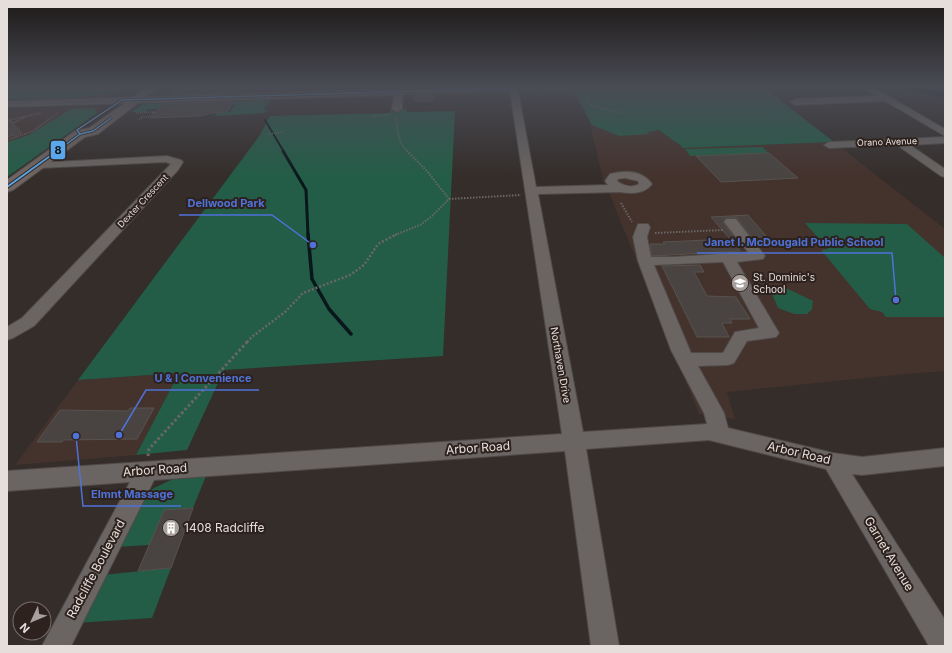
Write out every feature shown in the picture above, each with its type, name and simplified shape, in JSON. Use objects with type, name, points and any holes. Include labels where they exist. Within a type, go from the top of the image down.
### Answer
[{"type":"main road","points":[[80,134],[77,130],[97,116]]},
{"type":"main road","points":[[7,187],[80,134],[93,130],[113,116]]},
{"type":"street","name":"Northaven Drive","points":[[518,116],[574,441],[606,646]]},
{"type":"street","points":[[918,116],[945,133]]},
{"type":"street","name":"Orano Avenue","points":[[829,145],[945,140]]},
{"type":"street","points":[[899,142],[945,174]]},
{"type":"street","name":"Dexter Crescent","points":[[7,334],[28,322],[174,168],[177,162],[167,159],[39,164]]},
{"type":"street","points":[[531,193],[608,184],[622,188],[636,189],[646,184],[642,178],[632,175],[620,175],[608,184]]},
{"type":"street","points":[[645,262],[758,256],[734,226]]},
{"type":"street","points":[[643,229],[640,237],[645,262],[680,350],[714,413],[720,435]]},
{"type":"street","points":[[685,360],[728,359],[741,336],[770,333],[728,258]]},
{"type":"street","name":"Arbor Road","points":[[7,481],[709,432],[833,462],[862,466],[945,457]]},
{"type":"street","name":"Garnet Avenue","points":[[833,462],[944,646]]},
{"type":"street","name":"Radcliffe Boulevard","points":[[56,646],[147,471]]},
{"type":"path","points":[[7,140],[33,131],[53,116]]},
{"type":"path","points":[[139,120],[142,117],[151,116]]},
{"type":"path","points":[[396,116],[398,136],[401,144],[427,171],[449,199]]},
{"type":"path","points":[[26,117],[13,123],[9,120],[15,119],[26,117]]},
{"type":"path","points":[[268,134],[284,132]]},
{"type":"path","points":[[147,471],[149,449],[253,336],[285,312],[303,293],[350,275],[364,265],[378,244],[420,225],[431,217],[449,199],[531,193]]},
{"type":"path","points":[[621,203],[635,227],[650,233],[734,226]]},
{"type":"shaded area","points":[[7,116],[92,116],[7,177]]},
{"type":"shaded area","points":[[590,124],[619,136],[660,130],[664,135],[676,141],[683,148],[834,142],[945,229],[945,371],[727,392],[735,419],[699,414],[609,193],[605,188]]},
{"type":"shaded area","points":[[179,373],[136,455],[15,465],[78,380]]},
{"type":"green space","points":[[59,116],[92,116],[7,177],[7,142],[29,135]]},
{"type":"green space","points":[[270,116],[455,116],[443,356],[224,370],[187,450],[136,455],[179,373],[78,380],[260,135]]},
{"type":"green space","points":[[587,116],[801,116],[834,142],[683,148],[660,130],[647,132],[649,134],[619,136],[592,125]]},
{"type":"green space","points":[[762,147],[769,153],[690,156],[685,149]]},
{"type":"green space","points":[[805,223],[907,224],[945,258],[945,317],[886,317],[882,312],[870,309],[821,250],[828,249]]},
{"type":"green space","points":[[775,286],[786,288],[813,301],[812,309],[807,314],[794,314],[778,308],[771,291]]},
{"type":"green space","points":[[206,476],[193,508],[164,510],[149,545],[117,547],[145,494],[173,479]]},
{"type":"green space","points":[[171,568],[152,618],[76,623],[102,575]]},
{"type":"building","points":[[152,116],[188,116],[151,118]]},
{"type":"building","points":[[7,117],[22,133],[7,137]]},
{"type":"building","points":[[769,153],[798,178],[721,182],[696,156]]},
{"type":"building","points":[[748,215],[772,243],[757,244],[737,218],[726,218],[723,223],[740,244],[735,244],[740,251],[652,256],[650,244],[730,239],[711,217]]},
{"type":"building","points":[[700,265],[704,272],[694,272],[707,296],[736,297],[750,319],[730,319],[732,323],[722,323],[729,337],[697,337],[662,266]]},
{"type":"building","points":[[130,408],[154,408],[137,439],[63,440],[62,442],[37,442],[60,410],[128,411]]},
{"type":"building","name":"1408 Radcliffe","points":[[193,508],[171,568],[138,571],[164,510]]},
{"type":"waterway","points":[[265,120],[284,152]]},
{"type":"waterway","points":[[283,151],[306,190],[308,235]]},
{"type":"waterway","points":[[308,234],[312,279],[329,309],[351,334]]},
{"type":"transit line","name":"8","points":[[80,134],[77,130],[97,116]]},
{"type":"transit line","name":"8","points":[[7,187],[80,134],[93,131],[111,118]]},
{"type":"place","name":"Dellwood Park","points":[[313,245]]},
{"type":"place","name":"St. Dominic's School","points":[[740,283]]},
{"type":"place","name":"Janet I. McDougald Public School","points":[[896,300]]},
{"type":"place","name":"U & I Convenience","points":[[119,435]]},
{"type":"place","name":"Elmnt Massage","points":[[76,436]]},
{"type":"place","name":"1408 Radcliffe","points":[[171,528]]}]
